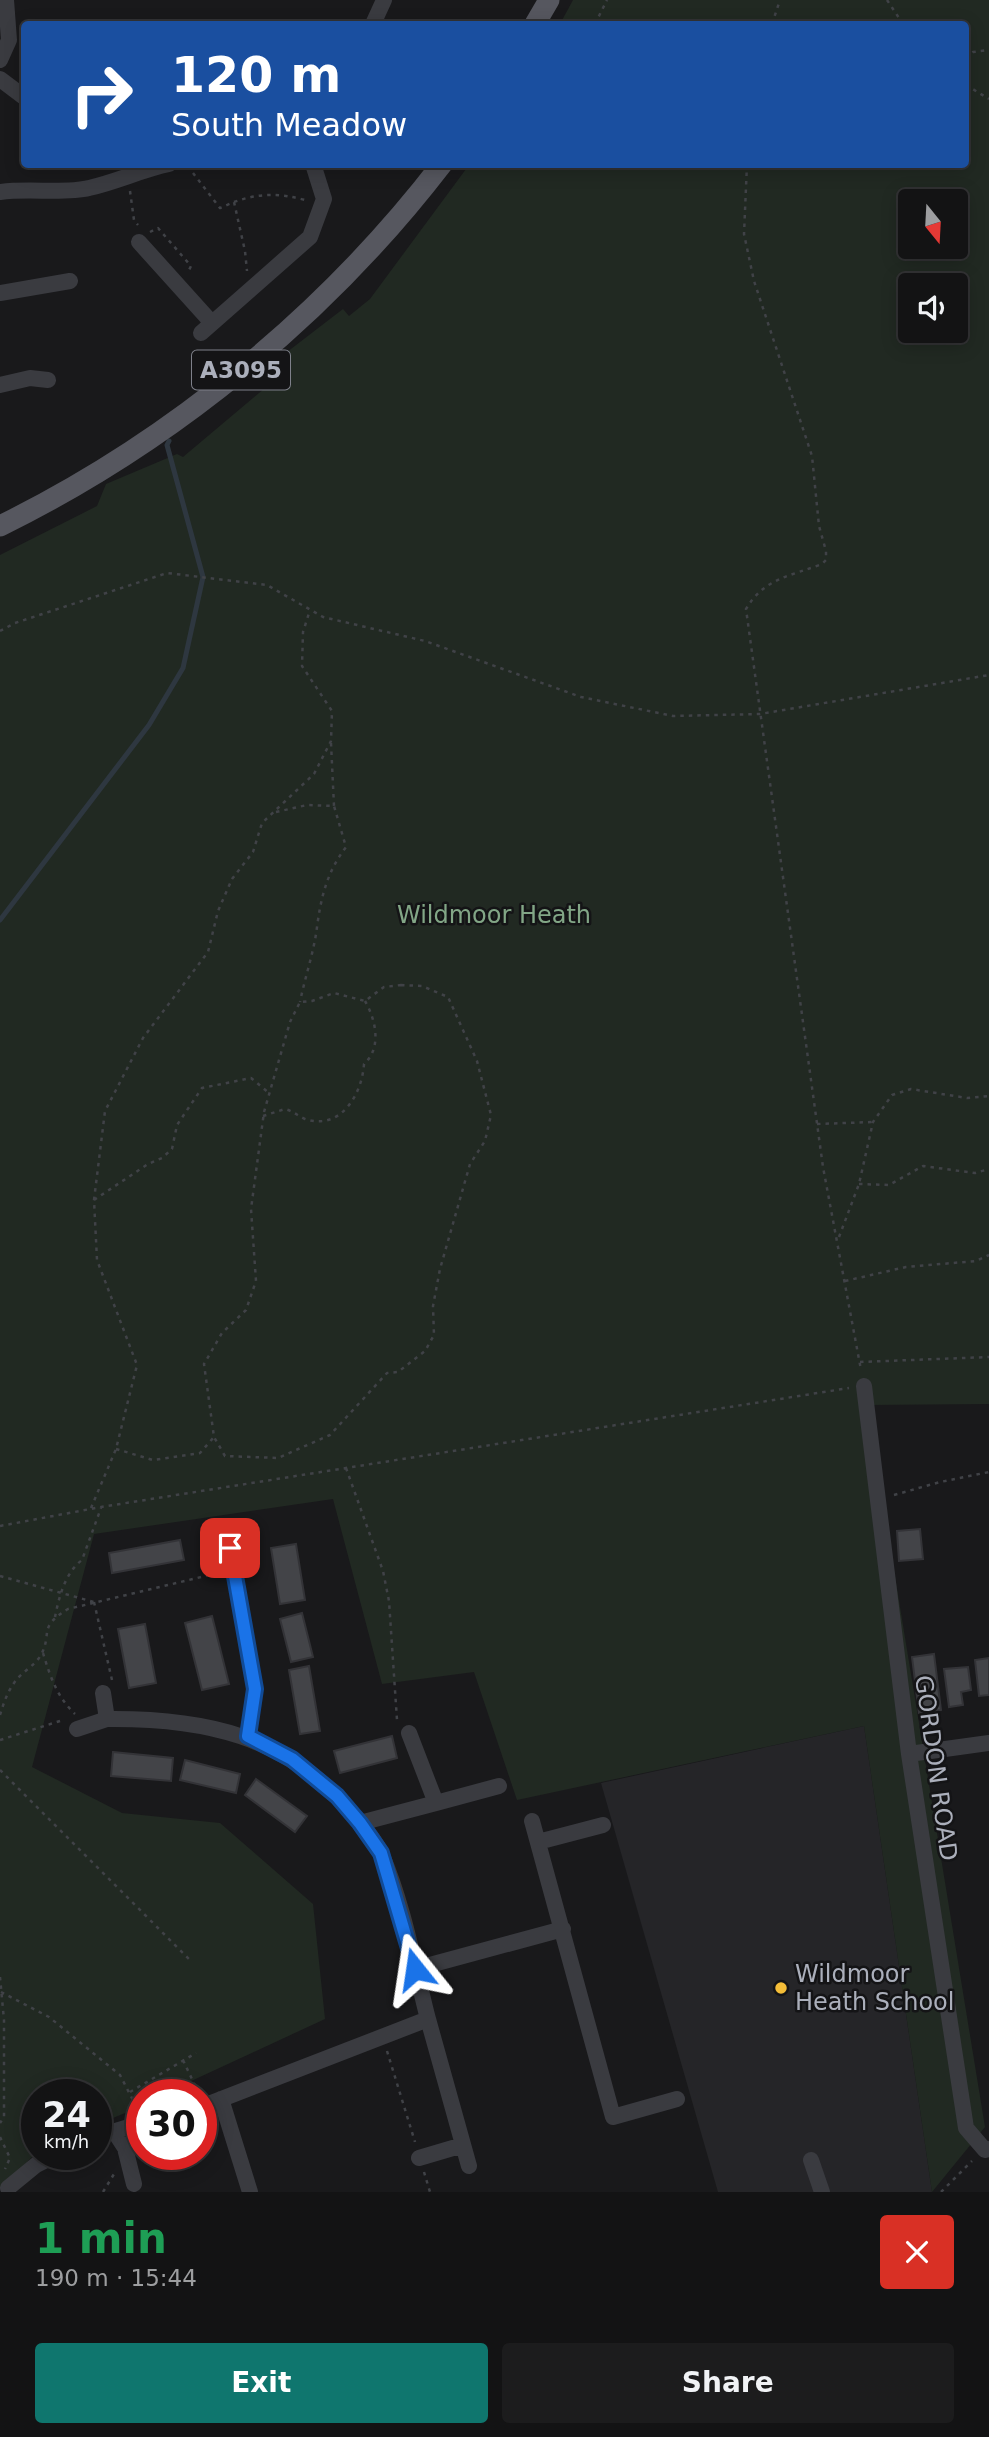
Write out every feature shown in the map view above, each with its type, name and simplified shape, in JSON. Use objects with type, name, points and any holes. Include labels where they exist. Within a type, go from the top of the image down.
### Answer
[{"type":"main road","points":[[537,21],[549,0]]},
{"type":"main road","name":"A3095","points":[[0,526],[155,436],[255,359],[361,258],[439,168]]},
{"type":"street","points":[[0,60],[9,40],[6,0]]},
{"type":"street","points":[[374,21],[384,0]]},
{"type":"street","points":[[0,79],[21,95]]},
{"type":"street","points":[[0,192],[24,188],[86,189],[152,168]]},
{"type":"street","points":[[139,242],[207,328],[310,237],[324,199],[314,168]]},
{"type":"street","points":[[0,293],[70,281]]},
{"type":"street","points":[[0,385],[30,378],[48,380]]},
{"type":"street","name":"GORDON ROAD","points":[[864,1386],[909,1754],[966,2128],[987,2150]]},
{"type":"street","points":[[230,1548],[255,1689],[248,1736]]},
{"type":"street","points":[[103,1693],[107,1719]]},
{"type":"street","points":[[77,1728],[107,1719],[150,1718],[204,1724],[248,1736],[292,1759],[337,1796],[381,1853],[469,2166]]},
{"type":"street","points":[[403,1731],[436,1803]]},
{"type":"street","points":[[909,1754],[989,1743]]},
{"type":"street","points":[[360,1823],[499,1786]]},
{"type":"street","points":[[532,1821],[613,2117],[677,2099]]},
{"type":"street","points":[[538,1842],[603,1825]]},
{"type":"street","points":[[415,1969],[562,1929]]},
{"type":"street","points":[[217,2100],[428,2019]]},
{"type":"street","points":[[220,2099],[250,2192]]},
{"type":"street","points":[[126,2126],[114,2130],[125,2148],[134,2183]]},
{"type":"street","points":[[419,2158],[463,2145]]},
{"type":"street","points":[[811,2160],[822,2192]]},
{"type":"street","points":[[5,2183],[27,2170]]},
{"type":"path","points":[[596,21],[607,0]]},
{"type":"path","points":[[773,21],[780,0]]},
{"type":"path","points":[[887,0],[901,21]]},
{"type":"path","points":[[969,55],[972,52],[989,50]]},
{"type":"path","points":[[969,87],[989,99]]},
{"type":"path","points":[[0,1526],[91,1508],[864,1386],[817,1124],[746,609],[755,593],[765,585],[822,564],[826,551],[819,527],[812,456],[754,281],[744,234],[746,168]]},
{"type":"path","points":[[193,173],[219,208],[255,194],[285,194],[322,204]]},
{"type":"path","points":[[234,202],[245,251],[248,292]]},
{"type":"path","points":[[0,631],[15,623],[167,573],[267,585],[323,617],[425,641],[581,697],[673,716],[760,714],[989,675]]},
{"type":"path","points":[[310,610],[303,632],[302,666],[331,711],[334,806],[346,847],[334,863],[317,907],[317,927],[300,1002],[290,1022],[264,1116],[251,1209],[256,1281],[246,1310],[222,1333],[204,1364],[214,1437],[225,1456],[278,1458],[330,1435],[387,1373],[398,1373],[425,1351],[434,1335],[433,1306],[440,1269],[470,1164],[485,1141],[491,1115],[477,1061],[448,997],[422,986],[401,985],[384,987],[365,1001]]},
{"type":"path","points":[[91,1508],[116,1449],[137,1365],[97,1260],[94,1200],[105,1111],[143,1038],[208,952],[218,911],[232,879],[253,852],[262,823],[314,774],[331,741]]},
{"type":"path","points":[[276,812],[307,805],[334,806]]},
{"type":"path","points":[[264,1116],[285,1109],[306,1119],[332,1120],[351,1105],[356,1089],[363,1080],[364,1064],[371,1058],[376,1040],[373,1016],[365,1001],[334,993],[312,1001],[300,1002]]},
{"type":"path","points":[[94,1200],[172,1149],[177,1125],[202,1088],[251,1078],[269,1093]]},
{"type":"path","points":[[838,1239],[859,1184],[873,1122],[892,1094],[911,1089],[967,1098],[989,1096]]},
{"type":"path","points":[[817,1124],[873,1122]]},
{"type":"path","points":[[859,1184],[890,1185],[923,1166],[975,1173],[989,1169]]},
{"type":"path","points":[[845,1281],[906,1267],[976,1261],[989,1255]]},
{"type":"path","points":[[860,1362],[989,1357]]},
{"type":"path","points":[[116,1449],[153,1460],[200,1453],[214,1437]]},
{"type":"path","points":[[346,1468],[383,1571],[403,1731]]},
{"type":"path","points":[[878,1499],[989,1472]]},
{"type":"path","points":[[0,1715],[5,1699],[17,1680],[41,1655],[46,1629],[55,1616],[60,1592],[76,1564],[82,1560],[101,1507]]},
{"type":"path","points":[[55,1616],[68,1609],[94,1602],[234,1569]]},
{"type":"path","points":[[0,1576],[94,1602]]},
{"type":"path","points":[[94,1602],[114,1690],[103,1693]]},
{"type":"path","points":[[0,1740],[77,1716],[64,1703],[42,1650]]},
{"type":"path","points":[[0,1770],[189,1959]]},
{"type":"path","points":[[0,1977],[4,2117],[0,2123]]},
{"type":"path","points":[[1,1992],[49,2017],[120,2075],[126,2085]]},
{"type":"path","points":[[383,2035],[430,2192]]},
{"type":"path","points":[[152,2079],[196,2053]]},
{"type":"path","points":[[183,2060],[192,2079]]},
{"type":"path","points":[[0,2137],[10,2158],[5,2183]]},
{"type":"path","points":[[941,2192],[987,2150]]},
{"type":"shaded area","name":"Wildmoor Heath School","points":[[864,1726],[932,2192],[718,2192],[601,1783]]},
{"type":"green space","name":"Wildmoor Heath","points":[[573,0],[989,0],[989,1404],[867,1405],[985,2127],[932,2192],[864,1726],[517,1800],[474,1672],[382,1684],[333,1499],[94,1534],[32,1767],[122,1813],[220,1823],[313,1904],[325,2019],[196,2079],[126,2079],[126,2113],[112,2118],[112,2079],[21,2079],[21,2168],[0,2189],[0,555],[97,506],[106,484],[177,454],[183,457],[278,377],[287,352],[343,309],[349,316],[370,299],[467,168],[969,168],[969,21],[562,21]]},
{"type":"building","points":[[920,1529],[923,1559],[899,1561],[897,1531]]},
{"type":"building","points":[[180,1540],[184,1560],[112,1573],[109,1553]]},
{"type":"building","points":[[296,1544],[305,1600],[280,1604],[271,1548]]},
{"type":"building","points":[[302,1613],[313,1657],[291,1662],[280,1619]]},
{"type":"building","points":[[212,1616],[229,1684],[202,1690],[185,1623]]},
{"type":"building","points":[[145,1624],[156,1683],[129,1688],[118,1629]]},
{"type":"building","points":[[934,1654],[941,1710],[919,1713],[912,1657]]},
{"type":"building","points":[[989,1658],[989,1695],[979,1696],[975,1660]]},
{"type":"building","points":[[309,1666],[320,1731],[300,1734],[289,1670]]},
{"type":"building","points":[[968,1667],[971,1690],[961,1692],[963,1705],[949,1707],[944,1669]]},
{"type":"building","points":[[392,1736],[397,1758],[340,1773],[334,1751]]},
{"type":"building","points":[[113,1752],[173,1758],[171,1781],[111,1776]]},
{"type":"building","points":[[185,1760],[240,1774],[236,1793],[180,1780]]},
{"type":"building","points":[[256,1779],[307,1816],[295,1832],[245,1795]]},
{"type":"waterway","points":[[0,920],[149,725],[183,668],[203,577],[167,445],[169,441]]},
{"type":"place","name":"Wildmoor Heath School","points":[[781,1988]]},
{"type":"route","points":[[230,1548],[255,1689],[248,1736],[292,1759],[337,1796],[360,1823],[381,1853],[415,1969]]}]
